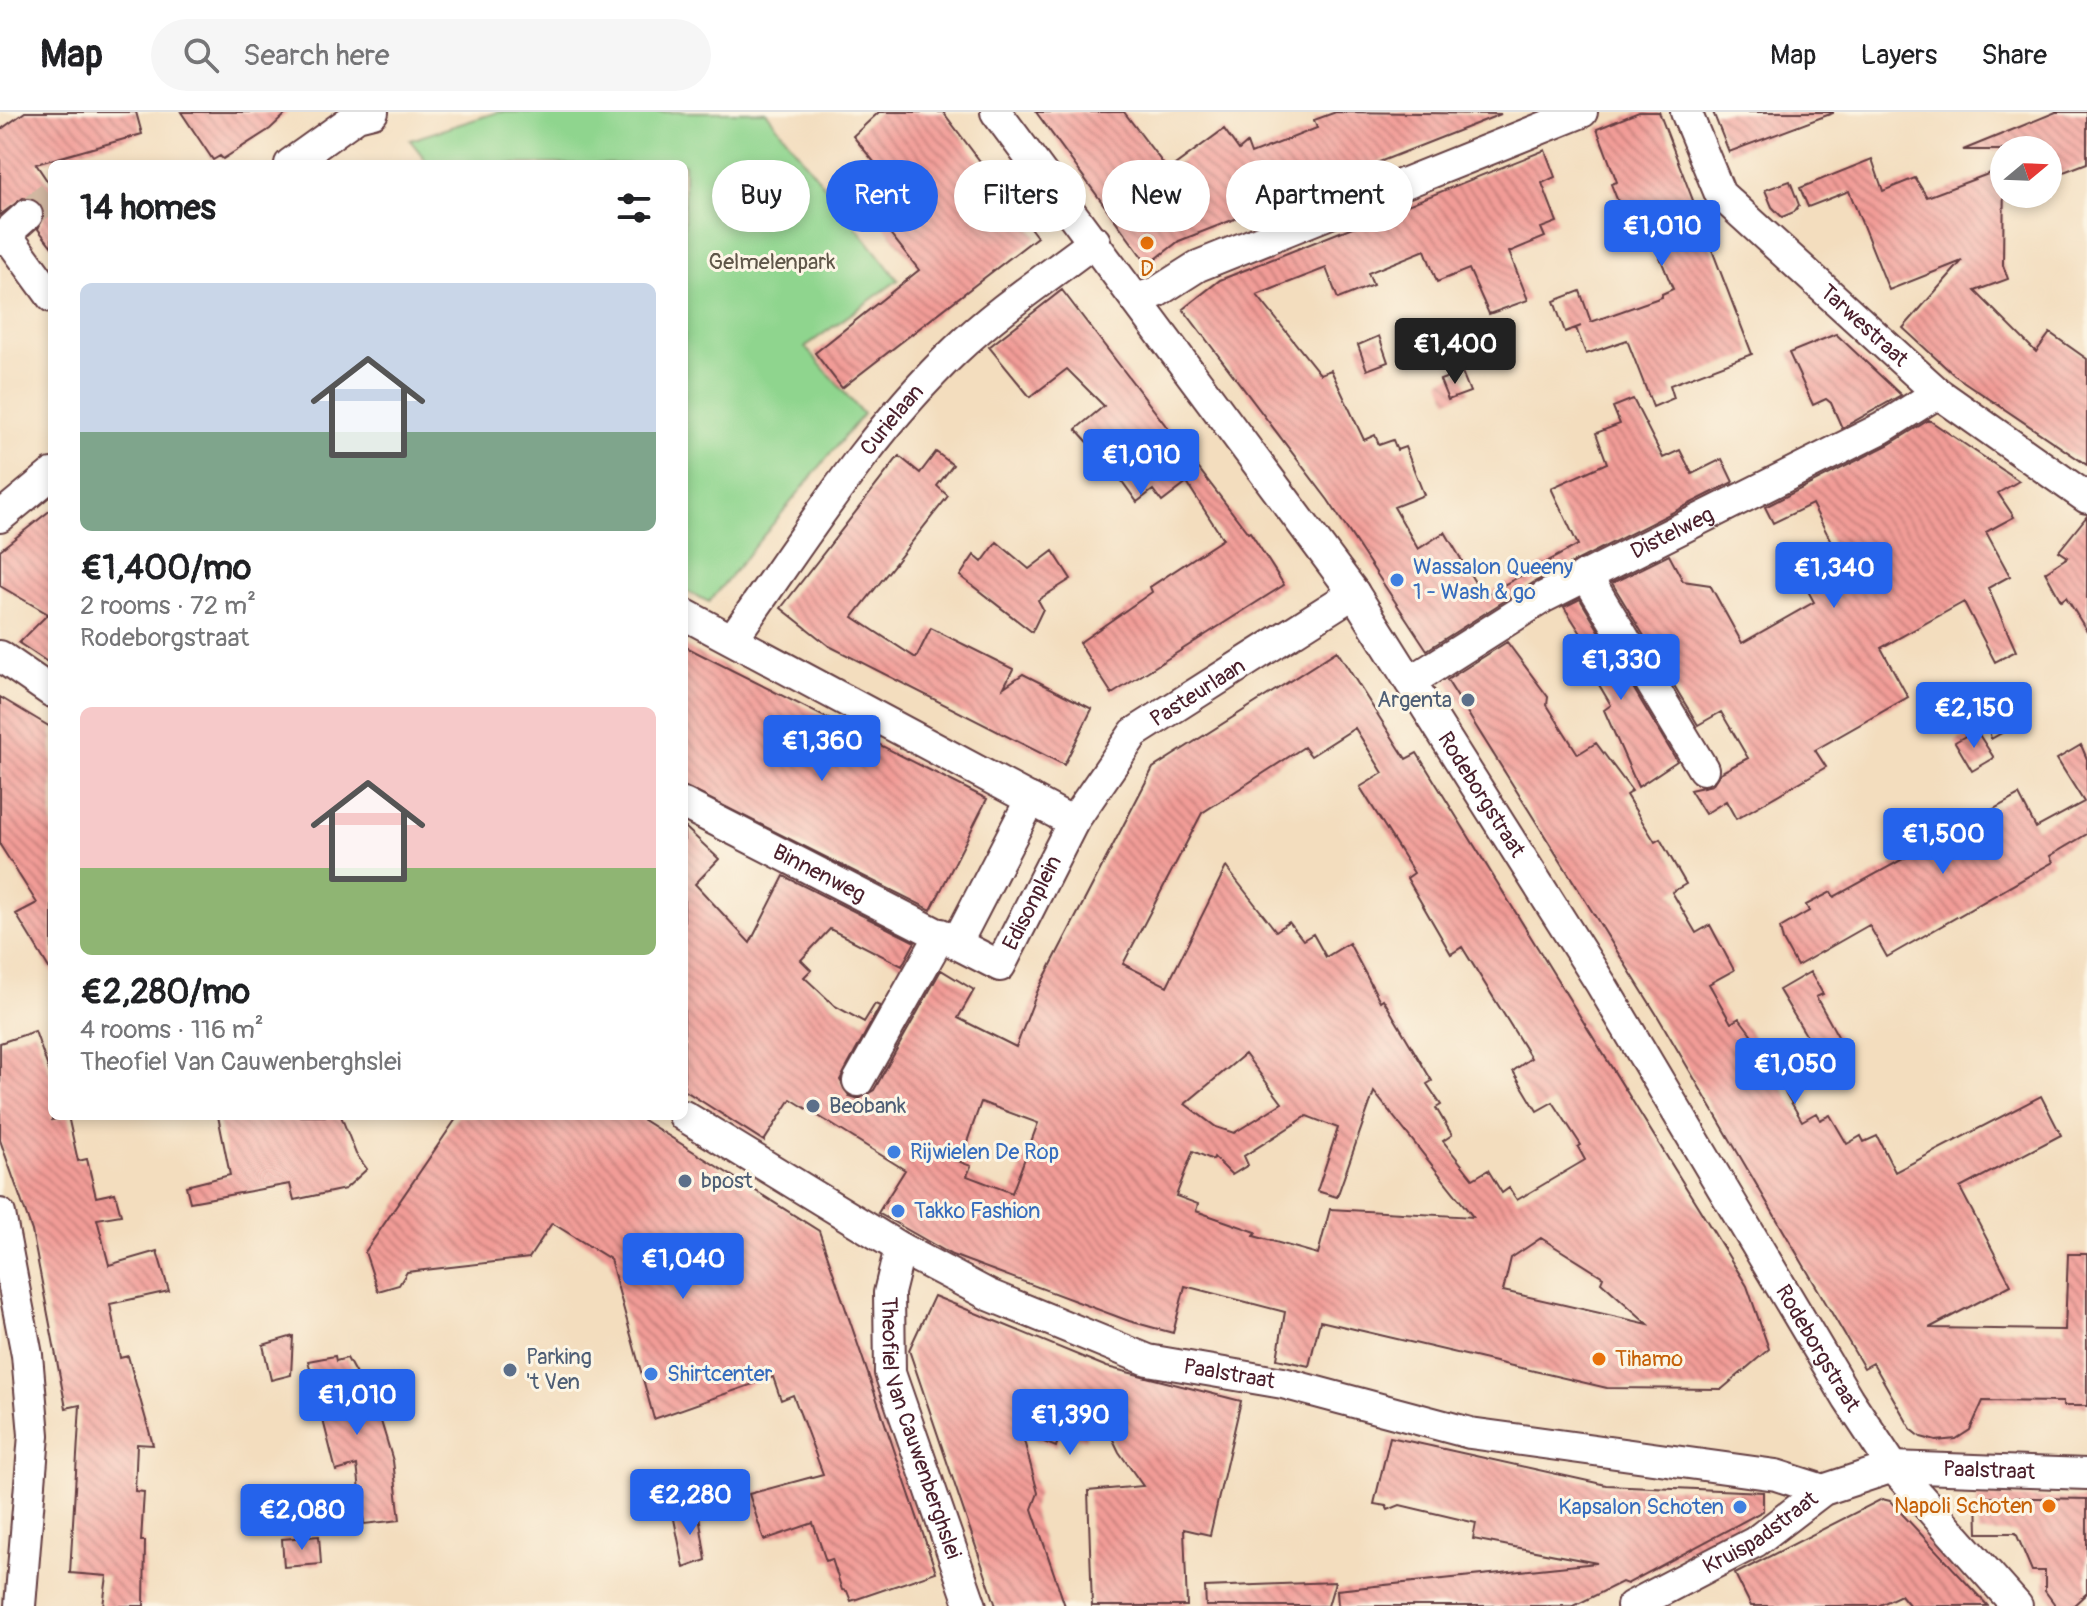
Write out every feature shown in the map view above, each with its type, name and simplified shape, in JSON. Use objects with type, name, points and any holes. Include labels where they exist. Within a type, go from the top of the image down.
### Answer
[{"type":"street","name":"Rodeborgstraat","points":[[996,112],[1354,593],[1601,984],[1832,1374],[1893,1467],[2017,1606]]},
{"type":"street","points":[[1137,299],[1157,292],[1198,266],[1582,112]]},
{"type":"street","name":"Tarwestraat","points":[[1686,112],[1720,194],[1938,393],[2087,498]]},
{"type":"street","points":[[296,160],[362,113]]},
{"type":"street","points":[[11,229],[48,290]]},
{"type":"street","name":"Curielaan","points":[[733,638],[878,436],[945,362],[1010,304],[1095,241]]},
{"type":"street","name":"Distelweg","points":[[1410,682],[1544,597],[1882,428],[1938,393]]},
{"type":"street","points":[[0,517],[48,477]]},
{"type":"street","points":[[1586,575],[1703,769]]},
{"type":"street","name":"Pasteurlaan","points":[[1073,822],[1134,733],[1354,593]]},
{"type":"street","points":[[688,616],[1073,822]]},
{"type":"street","points":[[0,656],[48,689]]},
{"type":"street","points":[[858,1081],[949,938],[1031,799]]},
{"type":"street","name":"Binnenweg","points":[[688,806],[949,938]]},
{"type":"street","name":"Edisonplein","points":[[949,938],[1000,966],[1073,822]]},
{"type":"street","name":"Paalstraat","points":[[688,1118],[900,1248],[989,1295],[1148,1360],[1283,1383],[1470,1433],[1776,1475],[1823,1490]]},
{"type":"street","points":[[0,1214],[10,1325],[34,1435],[20,1606]]},
{"type":"street","name":"Theofiel Van Cauwenberghslei","points":[[900,1248],[889,1293],[890,1373],[971,1606]]},
{"type":"street","name":"Paalstraat","points":[[1893,1467],[2087,1474]]},
{"type":"street","name":"Kruispadstraat","points":[[1632,1606],[1755,1542],[1823,1490],[1893,1467]]},
{"type":"green space","name":"Gelmelenpark","points":[[498,112],[766,112],[804,160],[712,160],[712,232],[810,232],[810,168],[826,188],[826,232],[860,232],[898,280],[805,347],[863,414],[709,602],[688,592],[688,160],[426,160],[410,140]]},
{"type":"building","points":[[25,112],[136,112],[142,134],[36,164],[48,182],[48,242],[38,229],[45,212],[33,198],[23,198],[0,215],[0,130]]},
{"type":"building","points":[[181,112],[288,112],[270,129],[223,159],[220,156],[213,160]]},
{"type":"building","points":[[879,112],[943,112],[979,160],[954,160],[954,232],[1033,232],[1037,237],[842,388],[815,353],[919,270],[889,232],[938,232],[938,160],[872,160],[853,136]]},
{"type":"building","points":[[1036,112],[1124,112],[1160,160],[1102,160],[1102,202],[1086,180],[1086,160],[1071,160]]},
{"type":"building","points":[[1336,112],[1501,114],[1384,160],[1226,160],[1226,222],[1210,229],[1210,160],[1182,160],[1224,129],[1239,150],[1247,143],[1251,154],[1317,128],[1314,120]]},
{"type":"building","points":[[1639,112],[1659,112],[1752,354],[1670,385],[1674,398],[1653,407],[1627,340],[1586,354],[1576,328],[1581,326],[1565,332],[1554,301],[1580,291],[1591,322],[1662,297],[1662,294],[1673,289],[1654,243],[1637,249],[1611,184],[1617,182],[1597,129]]},
{"type":"building","points":[[1713,112],[1833,112],[1833,113],[1729,152]]},
{"type":"building","points":[[2056,112],[2087,112],[2087,163],[2062,173],[2062,136],[1997,136]]},
{"type":"building","points":[[1990,139],[1990,150],[1963,150]]},
{"type":"building","points":[[1545,150],[1555,177],[1542,183],[1557,222],[1541,228],[1545,237],[1509,252],[1528,300],[1489,314],[1469,269],[1437,282],[1425,250],[1368,273],[1373,285],[1338,299],[1326,268],[1257,295],[1320,374],[1331,370],[1364,440],[1375,435],[1379,445],[1393,440],[1397,450],[1405,447],[1424,495],[1394,507],[1418,549],[1445,532],[1483,596],[1578,545],[1551,488],[1607,463],[1596,433],[1620,424],[1613,407],[1633,399],[1663,458],[1680,450],[1692,474],[1722,459],[1733,482],[1536,581],[1427,650],[1328,500],[1183,309],[1220,280],[1340,232],[1413,232],[1413,203]]},
{"type":"building","points":[[1872,159],[1883,191],[1915,178],[1927,197],[1990,173],[1990,208],[2004,208],[2003,265],[2008,279],[1975,291],[2036,352],[2050,333],[2087,359],[2087,465],[1954,375],[1903,328],[1962,261],[1889,290],[1849,191],[1808,207],[1800,188]]},
{"type":"building","points":[[1790,181],[1799,205],[1794,212],[1782,217],[1772,207],[1765,190]]},
{"type":"building","points":[[1124,232],[1202,232],[1179,241],[1148,265]]},
{"type":"building","points":[[1062,290],[1250,532],[1284,585],[1112,694],[1079,643],[1152,592],[1150,587],[1223,539],[1187,483],[1162,502],[1153,490],[1137,502],[1116,473],[1076,429],[1104,406],[1067,369],[1030,397],[989,347]]},
{"type":"building","points":[[1836,334],[1901,395],[1842,428],[1831,403],[1826,399],[1813,405],[1789,353]]},
{"type":"building","points":[[1379,336],[1388,362],[1367,370],[1358,345]]},
{"type":"building","points":[[1462,372],[1470,392],[1448,400],[1440,380]]},
{"type":"building","points":[[1929,420],[2019,481],[1998,493],[2014,517],[1986,532],[2010,576],[1988,588],[2016,651],[1995,662],[1964,602],[1881,648],[1908,697],[1815,750],[1826,767],[1736,819],[1726,801],[1705,814],[1690,790],[1712,785],[1720,773],[1748,758],[1721,712],[1698,725],[1612,583],[1669,555],[1683,581],[1710,585],[1742,643],[1814,602],[1802,580],[1828,566],[1822,554],[1834,547],[1812,504],[1773,523],[1765,507],[1890,444]]},
{"type":"building","points":[[936,452],[953,465],[937,486],[948,496],[853,617],[916,658],[931,628],[1013,669],[1004,687],[1023,674],[1092,709],[1064,765],[829,646],[781,608],[899,456],[920,473]]},
{"type":"building","points":[[48,512],[48,614],[0,586],[0,550]]},
{"type":"building","points":[[2087,516],[2087,631],[2066,597],[2061,601],[2045,572],[2068,557],[2059,551]]},
{"type":"building","points":[[997,542],[1029,569],[1053,551],[1071,579],[1038,600],[1043,609],[1032,632],[960,576],[974,555],[982,562]]},
{"type":"building","points":[[1580,599],[1677,761],[1638,787],[1604,710],[1611,705],[1589,668],[1587,670],[1573,639],[1582,635],[1564,607]]},
{"type":"building","points":[[48,614],[48,662],[19,643]]},
{"type":"building","points":[[1507,642],[1548,697],[1547,705],[1578,754],[1596,743],[1632,791],[1626,795],[1655,842],[1660,839],[1686,884],[1672,892],[1696,933],[1710,925],[1734,970],[1709,984],[1731,1023],[1739,1018],[1751,1034],[1802,1121],[1816,1113],[1820,1120],[1830,1115],[1847,1144],[1861,1136],[1864,1142],[1877,1136],[1895,1172],[2041,1096],[2061,1135],[1960,1188],[2011,1285],[1929,1328],[2065,1330],[2068,1254],[2087,1254],[2087,1406],[2063,1406],[2063,1402],[1983,1401],[1970,1430],[1956,1439],[1936,1441],[1921,1437],[1911,1429],[1873,1363],[1864,1368],[1657,1015],[1447,680]]},
{"type":"building","points":[[688,648],[987,799],[931,910],[688,788]]},
{"type":"building","points":[[1337,651],[1406,759],[1417,753],[1747,1286],[1769,1349],[1722,1389],[1607,1388],[1320,1321],[1309,1366],[1277,1359],[1285,1312],[1185,1286],[1173,1333],[1129,1321],[952,1255],[878,1213],[905,1170],[791,1099],[764,1141],[688,1093],[688,830],[719,859],[695,884],[750,943],[784,876],[915,942],[902,966],[830,929],[801,960],[811,970],[804,977],[835,1006],[864,1022],[875,1004],[880,1006],[840,1080],[849,1096],[859,1099],[874,1090],[941,970],[974,990],[958,1018],[1016,1047],[1038,990],[1153,768]],"holes":[[[1355,728],[1383,773],[1360,787],[1414,873],[1407,878],[1451,954],[1462,947],[1531,1058],[1513,1071],[1537,1111],[1553,1102],[1581,1145],[1578,1147],[1585,1160],[1517,1200],[1509,1188],[1502,1193],[1488,1170],[1473,1179],[1443,1141],[1452,1135],[1436,1108],[1441,1105],[1427,1084],[1432,1081],[1383,999],[1380,1001],[1349,943],[1326,957],[1313,934],[1303,940],[1289,922],[1276,931],[1226,867],[1167,986],[1123,964],[1202,813],[1304,747],[1311,756]],[[1245,1054],[1282,1103],[1234,1133],[1216,1127],[1185,1104]],[[1374,1092],[1473,1217],[1330,1209],[1318,1254],[1254,1236],[1256,1232],[1196,1211],[1198,1204],[1176,1196],[1193,1151],[1213,1160],[1214,1157],[1232,1175],[1248,1165],[1244,1156],[1307,1116],[1338,1128],[1317,1191],[1337,1197]],[[981,1102],[1038,1123],[1012,1193],[967,1176],[971,1166],[960,1162]],[[1541,1238],[1603,1277],[1601,1282],[1648,1324],[1503,1291],[1511,1258]]]},
{"type":"building","points":[[0,697],[48,726],[48,966],[16,914],[37,903],[0,845]]},
{"type":"building","points":[[2010,703],[2019,723],[1991,739],[1986,716]]},
{"type":"building","points":[[1976,730],[1994,758],[1972,771],[1955,742]]},
{"type":"building","points":[[2081,745],[2087,759],[2087,834],[2050,856],[2053,862],[1887,957],[1869,925],[1797,966],[1783,941],[1780,928],[1809,911],[1806,905],[1831,892],[1834,897],[2019,795],[2036,828],[2084,802],[2057,759]]},
{"type":"building","points":[[1810,972],[1823,994],[1816,997],[1844,1047],[1821,1060],[1779,990]]},
{"type":"building","points":[[35,1031],[48,1068],[48,1120],[69,1120],[78,1161],[87,1159],[96,1197],[115,1193],[121,1215],[97,1219],[109,1265],[157,1251],[169,1291],[110,1304],[120,1358],[128,1356],[153,1445],[137,1444],[135,1491],[144,1492],[141,1541],[145,1541],[144,1606],[103,1606],[107,1576],[70,1573],[80,1405],[66,1408],[32,1231],[0,1140],[0,1043]]},
{"type":"building","points":[[219,1120],[343,1120],[356,1154],[367,1169],[345,1189],[294,1200],[290,1184],[190,1202],[186,1186],[230,1175]]},
{"type":"building","points":[[455,1120],[643,1120],[819,1231],[936,1572],[851,1601],[847,1591],[842,1590],[832,1559],[826,1561],[813,1523],[764,1540],[749,1494],[823,1474],[793,1395],[781,1400],[773,1377],[654,1419],[610,1259],[552,1223],[529,1258],[407,1272],[399,1285],[378,1291],[365,1252]]},
{"type":"building","points":[[934,1296],[1107,1367],[1241,1401],[1210,1535],[1184,1529],[1187,1606],[1092,1606],[1088,1491],[1143,1486],[1119,1452],[1096,1404],[1085,1440],[1061,1432],[1056,1447],[1022,1433],[1038,1493],[1032,1509],[1065,1606],[996,1606],[909,1350]]},
{"type":"building","points":[[293,1336],[291,1375],[271,1380],[263,1345]]},
{"type":"building","points":[[335,1356],[336,1361],[347,1358],[380,1418],[393,1461],[400,1520],[364,1524],[357,1465],[336,1471],[308,1361]]},
{"type":"building","points":[[1390,1437],[1606,1485],[1763,1492],[1763,1511],[1627,1584],[1622,1582],[1574,1606],[1338,1606],[1337,1590],[1597,1563],[1473,1539],[1476,1523],[1400,1505],[1388,1510],[1386,1506],[1374,1504]]},
{"type":"building","points":[[1977,1497],[2087,1499],[2087,1593],[2073,1606],[2056,1606],[2045,1591],[2045,1571],[2032,1571],[2016,1533],[1978,1533]]},
{"type":"building","points":[[1882,1499],[1890,1501],[1988,1606],[1910,1606],[1901,1595],[1878,1606],[1751,1606],[1735,1574]]},
{"type":"building","points":[[698,1509],[706,1560],[684,1568],[673,1514]]},
{"type":"building","points":[[319,1536],[321,1564],[284,1567],[282,1539]]},
{"type":"building","points":[[1335,1582],[1328,1606],[1206,1606],[1205,1587]]},
{"type":"tunnel","points":[[27,215],[48,198]]},
{"type":"place","name":"D","points":[[1147,243]]},
{"type":"place","name":"Wassalon Queeny 1 - Wash & go","points":[[1397,580]]},
{"type":"place","name":"Argenta","points":[[1468,700]]},
{"type":"place","name":"Beobank","points":[[813,1106]]},
{"type":"place","name":"Rijwielen De Rop","points":[[894,1152]]},
{"type":"place","name":"bpost","points":[[685,1181]]},
{"type":"place","name":"Takko Fashion","points":[[898,1211]]},
{"type":"place","name":"Tihamo","points":[[1599,1359]]},
{"type":"place","name":"Parking 't Ven","points":[[510,1370]]},
{"type":"place","name":"Shirtcenter","points":[[651,1374]]},
{"type":"place","name":"Napoli Schoten","points":[[2049,1506]]},
{"type":"place","name":"Kapsalon Schoten","points":[[1740,1507]]}]
